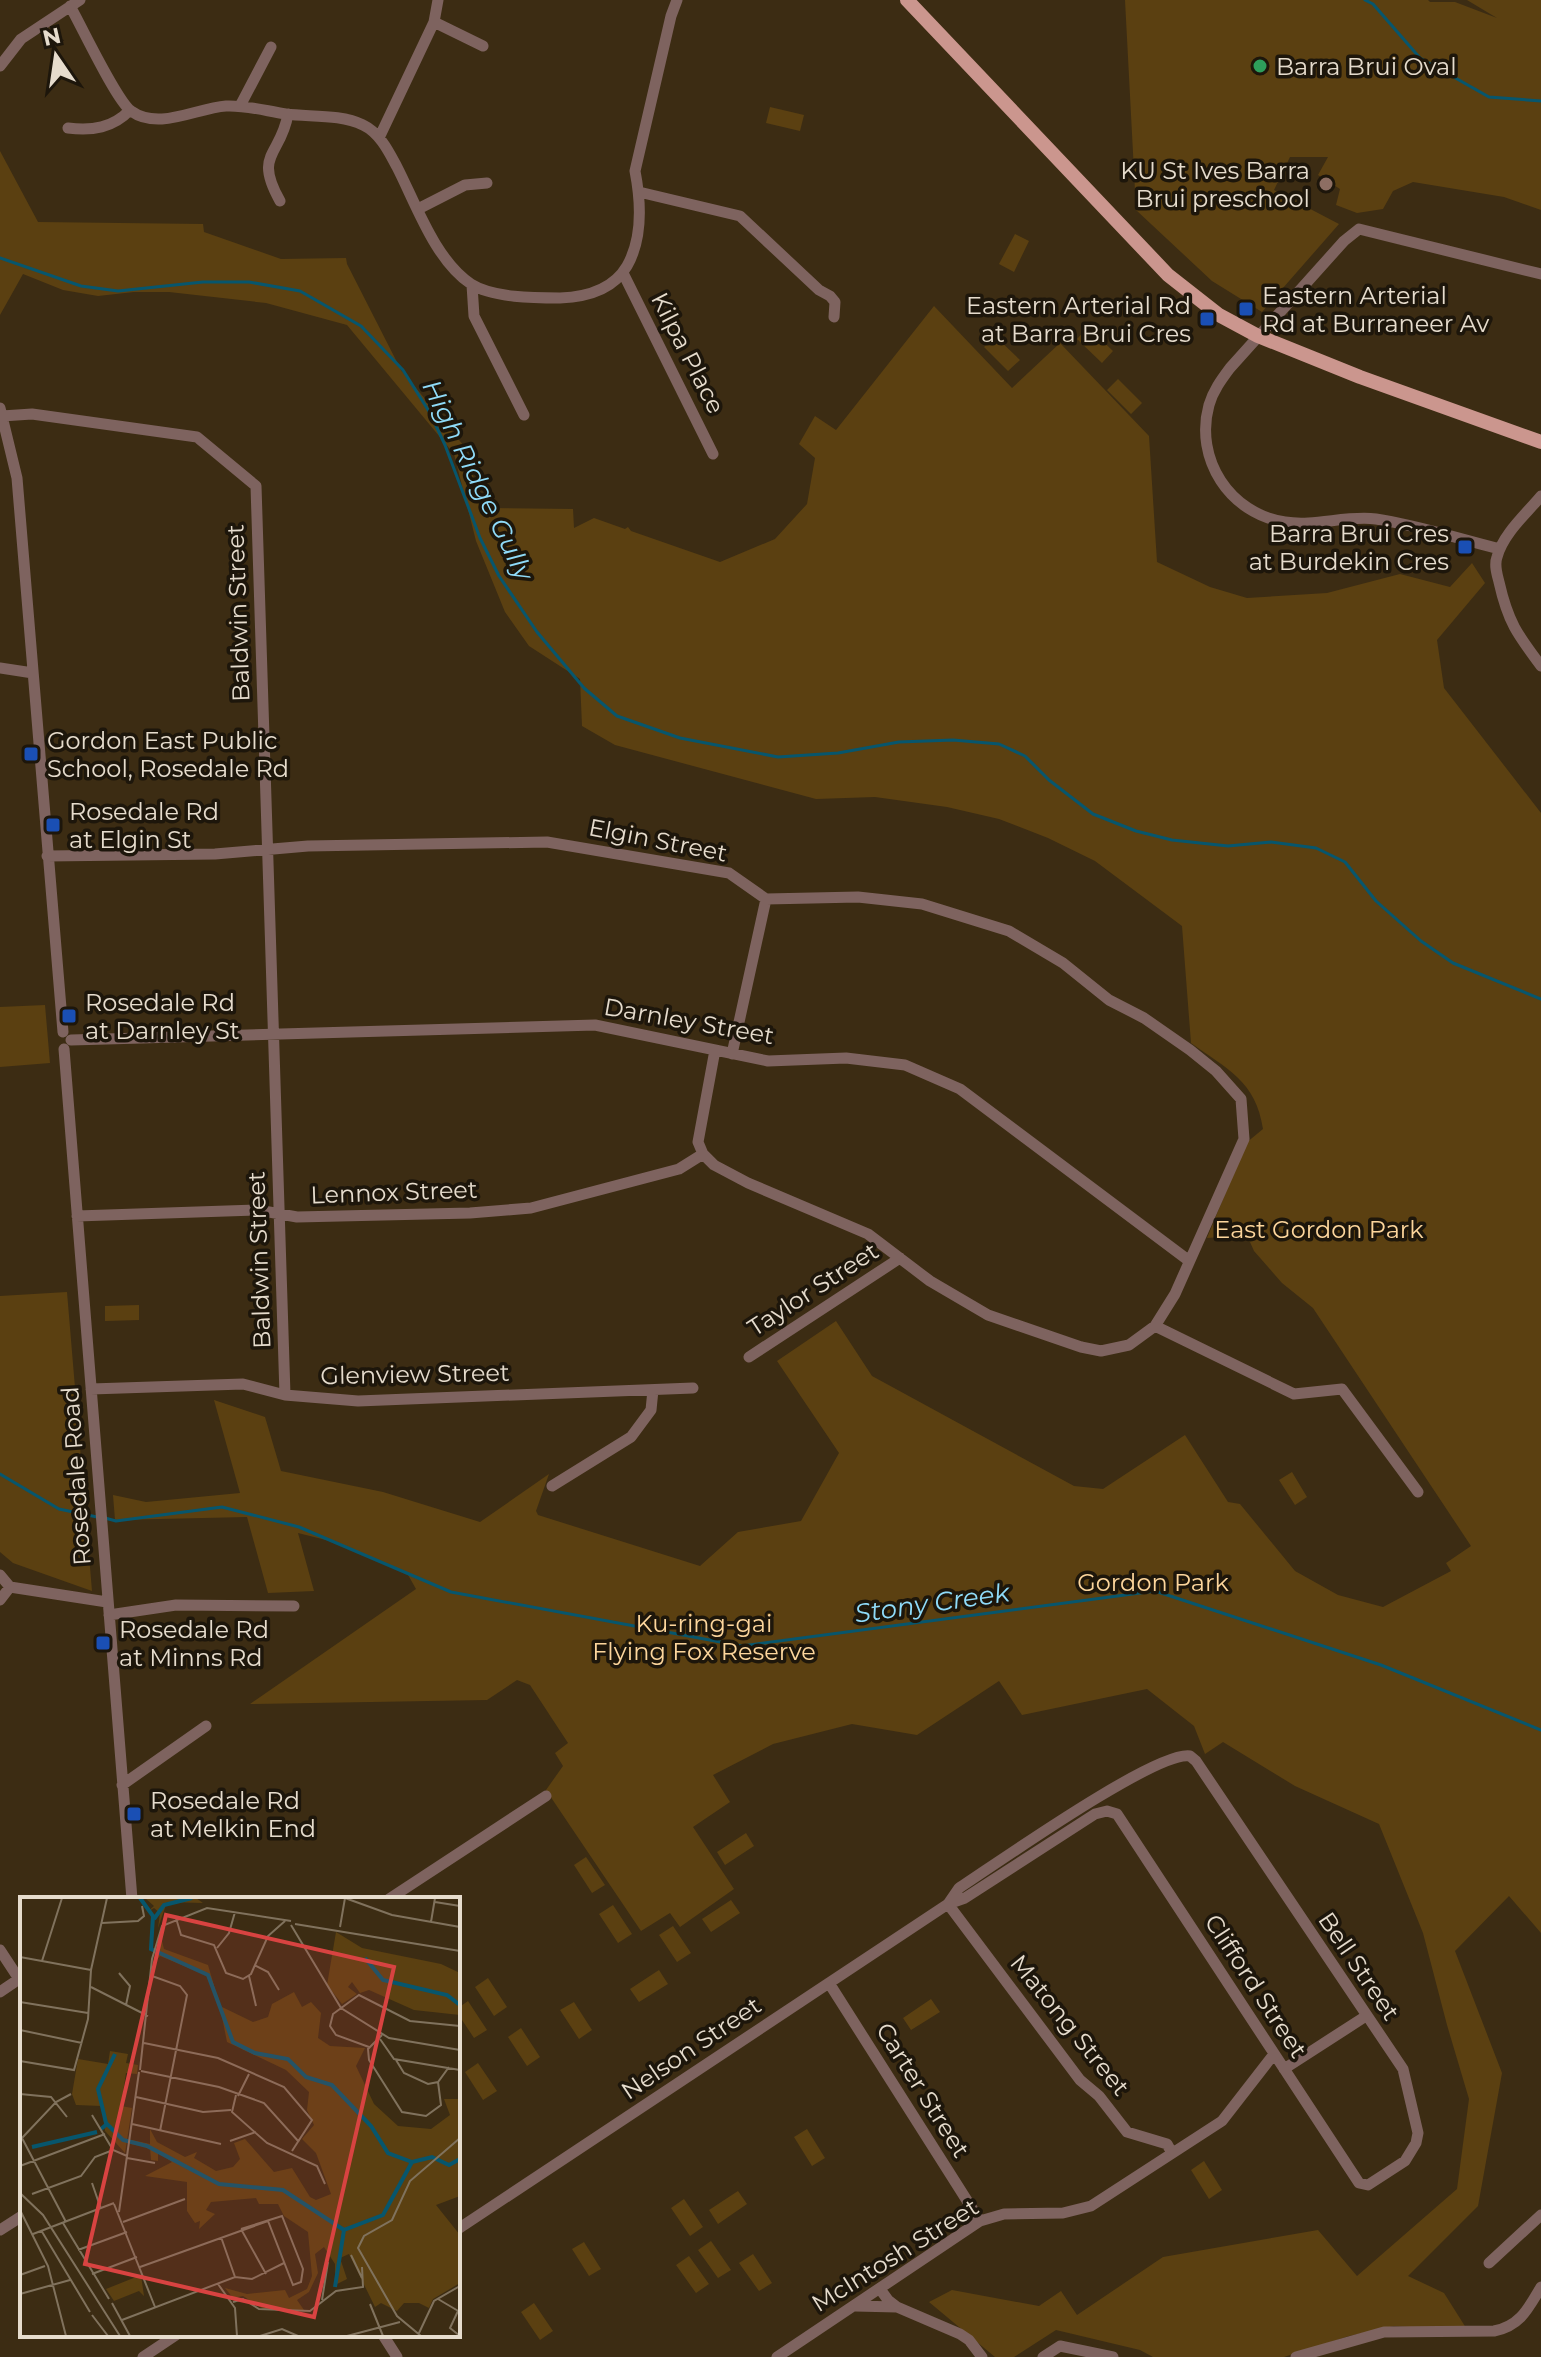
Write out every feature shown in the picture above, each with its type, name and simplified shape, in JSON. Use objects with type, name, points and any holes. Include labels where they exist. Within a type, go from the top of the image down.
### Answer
[{"type":"main road","points":[[907,0],[1168,275],[1219,315],[1258,336],[1468,418],[1541,442]]},
{"type":"street","points":[[379,138],[434,22],[438,0]]},
{"type":"street","points":[[0,66],[21,39],[75,3],[119,95],[130,110],[144,117],[159,119],[223,106],[240,106],[354,121],[368,127],[387,149],[438,249],[472,285],[520,298],[588,296],[623,273],[634,253],[639,192],[635,171],[677,0]]},
{"type":"street","points":[[434,22],[483,46]]},
{"type":"street","points":[[240,106],[271,47]]},
{"type":"street","points":[[68,128],[88,130],[106,126],[121,120],[130,110]]},
{"type":"street","points":[[280,201],[270,183],[267,169],[270,155],[286,126],[288,114]]},
{"type":"street","points":[[418,209],[465,185],[487,183]]},
{"type":"street","points":[[639,192],[740,216],[819,290],[830,296],[835,302],[834,317]]},
{"type":"street","points":[[1500,549],[1371,518],[1285,523],[1256,513],[1222,484],[1207,449],[1206,420],[1216,387],[1258,336],[1344,241],[1359,229],[1541,274]]},
{"type":"street","name":"Kilpa Place","points":[[623,273],[713,454]]},
{"type":"street","points":[[472,285],[474,316],[524,415]]},
{"type":"street","name":"Rosedale Road","points":[[1,412],[17,478],[47,856],[66,1041],[77,1216],[132,1897]]},
{"type":"street","name":"Baldwin Street","points":[[1,412],[197,437],[256,486],[285,1395]]},
{"type":"street","points":[[1541,496],[1500,549],[1496,567],[1513,629],[1541,666]]},
{"type":"street","points":[[0,668],[33,673]]},
{"type":"street","name":"Elgin Street","points":[[47,856],[215,854],[308,846],[547,842],[729,873],[766,899]]},
{"type":"street","points":[[715,1050],[698,1142],[703,1154],[714,1165],[748,1183],[868,1234],[930,1281],[988,1315],[1101,1351],[1129,1345],[1155,1326],[1175,1294],[1244,1139],[1241,1099],[1216,1071],[1190,1050],[1144,1018],[1109,1000],[1063,963],[1009,931],[922,904],[858,897],[766,899],[732,1054]]},
{"type":"street","name":"Darnley Street","points":[[66,1041],[595,1025],[768,1061],[846,1058],[905,1065],[960,1089],[1188,1260]]},
{"type":"street","name":"Lennox Street","points":[[77,1216],[258,1210],[297,1217],[376,1216],[531,1208],[679,1169],[703,1154]]},
{"type":"street","name":"Taylor Street","points":[[749,1357],[900,1258]]},
{"type":"street","points":[[1155,1326],[1294,1394],[1342,1389],[1418,1492]]},
{"type":"street","name":"Glenview Street","points":[[91,1389],[243,1384],[285,1395],[358,1401],[693,1388]]},
{"type":"street","points":[[552,1486],[631,1437],[651,1410],[653,1390]]},
{"type":"street","points":[[0,1575],[10,1587],[107,1602]]},
{"type":"street","points":[[0,1600],[10,1587]]},
{"type":"street","points":[[109,1615],[176,1605],[294,1606]]},
{"type":"street","points":[[122,1785],[206,1726]]},
{"type":"street","name":"Nelson Street","points":[[948,1904],[959,1888],[1100,1796],[1173,1756],[1190,1756],[1196,1761]]},
{"type":"street","name":"Bell Street","points":[[1196,1761],[1403,2069],[1418,2133],[1412,2153],[1368,2185],[1359,2183]]},
{"type":"street","points":[[392,1897],[546,1796]]},
{"type":"street","name":"Nelson Street","points":[[460,2228],[948,1904],[965,1898],[1095,1814],[1107,1811],[1117,1814]]},
{"type":"street","name":"Clifford Street","points":[[1117,1814],[1359,2183]]},
{"type":"street","name":"Matong Street","points":[[948,1904],[1080,2080],[1099,2096],[1127,2132],[1167,2144],[1172,2153]]},
{"type":"street","points":[[0,1950],[20,1978],[0,1992]]},
{"type":"street","name":"Carter Street","points":[[829,1983],[980,2221]]},
{"type":"street","points":[[1284,2069],[1366,2016]]},
{"type":"street","name":"McIntosh Street","points":[[777,2357],[980,2221],[1004,2214],[1063,2213],[1091,2206],[1222,2121],[1274,2054]]},
{"type":"street","points":[[1489,2263],[1541,2215]]},
{"type":"street","points":[[0,2230],[20,2217]]},
{"type":"street","points":[[1296,2357],[1384,2332],[1494,2331],[1508,2328],[1526,2313],[1541,2287]]},
{"type":"street","points":[[880,2289],[897,2307],[960,2334],[982,2357]]},
{"type":"street","points":[[855,2306],[897,2307]]},
{"type":"street","points":[[143,2357],[173,2337]]},
{"type":"street","points":[[384,2337],[397,2357]]},
{"type":"street","points":[[1043,2357],[1060,2346],[1113,2357]]},
{"type":"green space","points":[[1125,0],[1428,0],[1455,2],[1497,18],[1467,0],[1541,0],[1541,210],[1504,197],[1413,182],[1393,191],[1383,209],[1357,213],[1336,205],[1340,189],[1318,175],[1328,157],[1290,157],[1274,190],[1339,224],[1262,312],[1212,281],[1136,210]]},
{"type":"green space","points":[[770,107],[804,115],[800,131],[766,123]]},
{"type":"green space","points":[[0,151],[38,222],[203,224],[204,232],[281,259],[346,258],[401,370],[464,446],[483,508],[573,509],[574,528],[594,518],[625,529],[628,527],[631,531],[720,562],[775,539],[807,504],[815,458],[799,444],[815,416],[836,430],[934,306],[1012,388],[1060,343],[1149,436],[1157,562],[1210,587],[1247,598],[1327,593],[1400,574],[1450,587],[1472,563],[1485,583],[1437,640],[1444,688],[1541,813],[1541,1933],[1509,1896],[1455,1951],[1502,2073],[1478,2206],[1408,2276],[1444,2293],[1468,2331],[1394,2326],[1349,2336],[1284,2357],[1153,2357],[1140,2350],[1056,2330],[1014,2357],[995,2357],[929,2302],[952,2290],[1039,2306],[1061,2291],[1077,2315],[1163,2257],[1318,2230],[1357,2276],[1457,2189],[1469,2099],[1423,1933],[1379,1824],[1295,1786],[1223,1742],[1205,1754],[1194,1726],[1147,1689],[1022,1715],[999,1681],[917,1735],[852,1724],[773,1744],[713,1775],[730,1802],[693,1827],[734,1889],[680,1927],[670,1913],[641,1931],[546,1790],[563,1766],[555,1753],[568,1743],[530,1685],[517,1680],[487,1700],[250,1704],[416,1589],[407,1573],[338,1543],[298,1533],[314,1591],[268,1593],[247,1517],[115,1520],[113,1495],[146,1502],[240,1493],[214,1400],[265,1417],[281,1471],[383,1492],[480,1522],[549,1474],[536,1511],[538,1515],[700,1566],[738,1532],[801,1521],[839,1453],[777,1361],[836,1321],[872,1376],[1074,1486],[1103,1489],[1185,1435],[1228,1502],[1240,1504],[1295,1571],[1338,1595],[1383,1607],[1451,1571],[1446,1563],[1471,1546],[1313,1308],[1282,1283],[1250,1242],[1239,1236],[1207,1238],[1246,1143],[1263,1129],[1254,1099],[1247,1088],[1228,1069],[1191,1043],[1182,926],[1095,861],[999,819],[947,807],[875,797],[816,799],[615,745],[582,726],[580,679],[529,646],[505,612],[476,541],[454,454],[347,325],[266,303],[169,292],[98,296],[63,290],[23,274],[0,315]]},
{"type":"green space","points":[[1015,234],[1029,241],[1014,272],[999,264]]},
{"type":"green space","points":[[1088,327],[1113,351],[1102,363],[1077,339]]},
{"type":"green space","points":[[995,336],[1020,360],[1008,371],[984,347]]},
{"type":"green space","points":[[1118,379],[1142,403],[1131,414],[1107,390]]},
{"type":"green space","points":[[45,1005],[50,1063],[0,1067],[0,1007]]},
{"type":"green space","points":[[67,1292],[92,1591],[13,1563],[0,1552],[0,1296]]},
{"type":"green space","points":[[139,1305],[139,1320],[105,1321],[105,1306]]},
{"type":"green space","points":[[1292,1472],[1307,1497],[1295,1505],[1279,1480]]},
{"type":"green space","points":[[746,1833],[754,1846],[725,1865],[717,1852]]},
{"type":"green space","points":[[586,1857],[605,1885],[592,1893],[574,1865]]},
{"type":"green space","points":[[731,1900],[740,1913],[711,1932],[702,1919]]},
{"type":"green space","points":[[613,1905],[632,1934],[618,1943],[599,1914]]},
{"type":"green space","points":[[673,1926],[691,1953],[677,1962],[659,1935]]},
{"type":"green space","points":[[659,1970],[668,1984],[639,2002],[630,1989]]},
{"type":"green space","points":[[488,1978],[507,2007],[494,2016],[475,1987]]},
{"type":"green space","points":[[931,1999],[940,2012],[911,2030],[903,2018]]},
{"type":"green space","points":[[468,2001],[487,2030],[474,2038],[460,2017],[460,2007]]},
{"type":"green space","points":[[574,2002],[592,2030],[579,2039],[560,2010]]},
{"type":"green space","points":[[521,2028],[540,2057],[527,2066],[508,2037]]},
{"type":"green space","points":[[478,2063],[497,2091],[483,2100],[465,2072]]},
{"type":"green space","points":[[807,2129],[825,2158],[812,2166],[794,2137]]},
{"type":"green space","points":[[1204,2161],[1222,2190],[1209,2199],[1191,2170]]},
{"type":"green space","points":[[738,2191],[747,2204],[718,2224],[709,2210]]},
{"type":"green space","points":[[684,2199],[703,2227],[690,2236],[671,2208]]},
{"type":"green space","points":[[711,2241],[731,2270],[718,2278],[698,2250]]},
{"type":"green space","points":[[584,2242],[601,2269],[589,2276],[572,2249]]},
{"type":"green space","points":[[753,2254],[772,2283],[759,2291],[739,2263]]},
{"type":"green space","points":[[689,2256],[709,2284],[696,2293],[676,2265]]},
{"type":"green space","points":[[534,2303],[553,2331],[540,2340],[521,2312]]},
{"type":"waterway","points":[[1365,0],[1373,4],[1420,58],[1489,97],[1541,101]]},
{"type":"waterway","name":"High Ridge Gully","points":[[0,258],[81,286],[118,291],[203,282],[249,282],[300,291],[361,326],[403,370],[430,413],[480,538],[499,576],[537,632],[584,688],[617,716],[680,738],[778,757],[838,753],[899,742],[953,740],[999,744],[1025,756],[1049,780],[1093,814],[1136,831],[1172,840],[1228,846],[1271,842],[1316,848],[1345,862],[1376,901],[1421,941],[1453,963],[1541,999]]},
{"type":"waterway","name":"Stony Creek","points":[[0,1474],[59,1509],[97,1517]]},
{"type":"waterway","name":"Stony Creek","points":[[105,1518],[116,1521],[222,1507],[299,1527],[451,1592],[742,1646],[1155,1591],[1381,1665],[1541,1730]]},
{"type":"place","name":"Barra Brui Oval","points":[[1260,66]]},
{"type":"place","name":"KU St Ives Barra Brui preschool","points":[[1326,184]]},
{"type":"place","name":"Eastern Arterial Rd at Burraneer Av","points":[[1246,309]]},
{"type":"place","name":"Eastern Arterial Rd at Barra Brui Cres","points":[[1207,319]]},
{"type":"place","name":"Barra Brui Cres at Burdekin Cres","points":[[1465,547]]},
{"type":"place","name":"Gordon East Public School, Rosedale Rd","points":[[31,754]]},
{"type":"place","name":"Rosedale Rd at Elgin St","points":[[53,825]]},
{"type":"place","name":"Rosedale Rd at Darnley St","points":[[69,1016]]},
{"type":"place","name":"Rosedale Rd at Minns Rd","points":[[103,1643]]},
{"type":"place","name":"Rosedale Rd at Melkin End","points":[[134,1814]]},
{"type":"park label","name":"East Gordon Park","points":[[1319,1229]]},
{"type":"park label","name":"Gordon Park","points":[[1153,1582]]},
{"type":"park label","name":"Ku-ring-gai Flying Fox Reserve","points":[[704,1637]]}]
